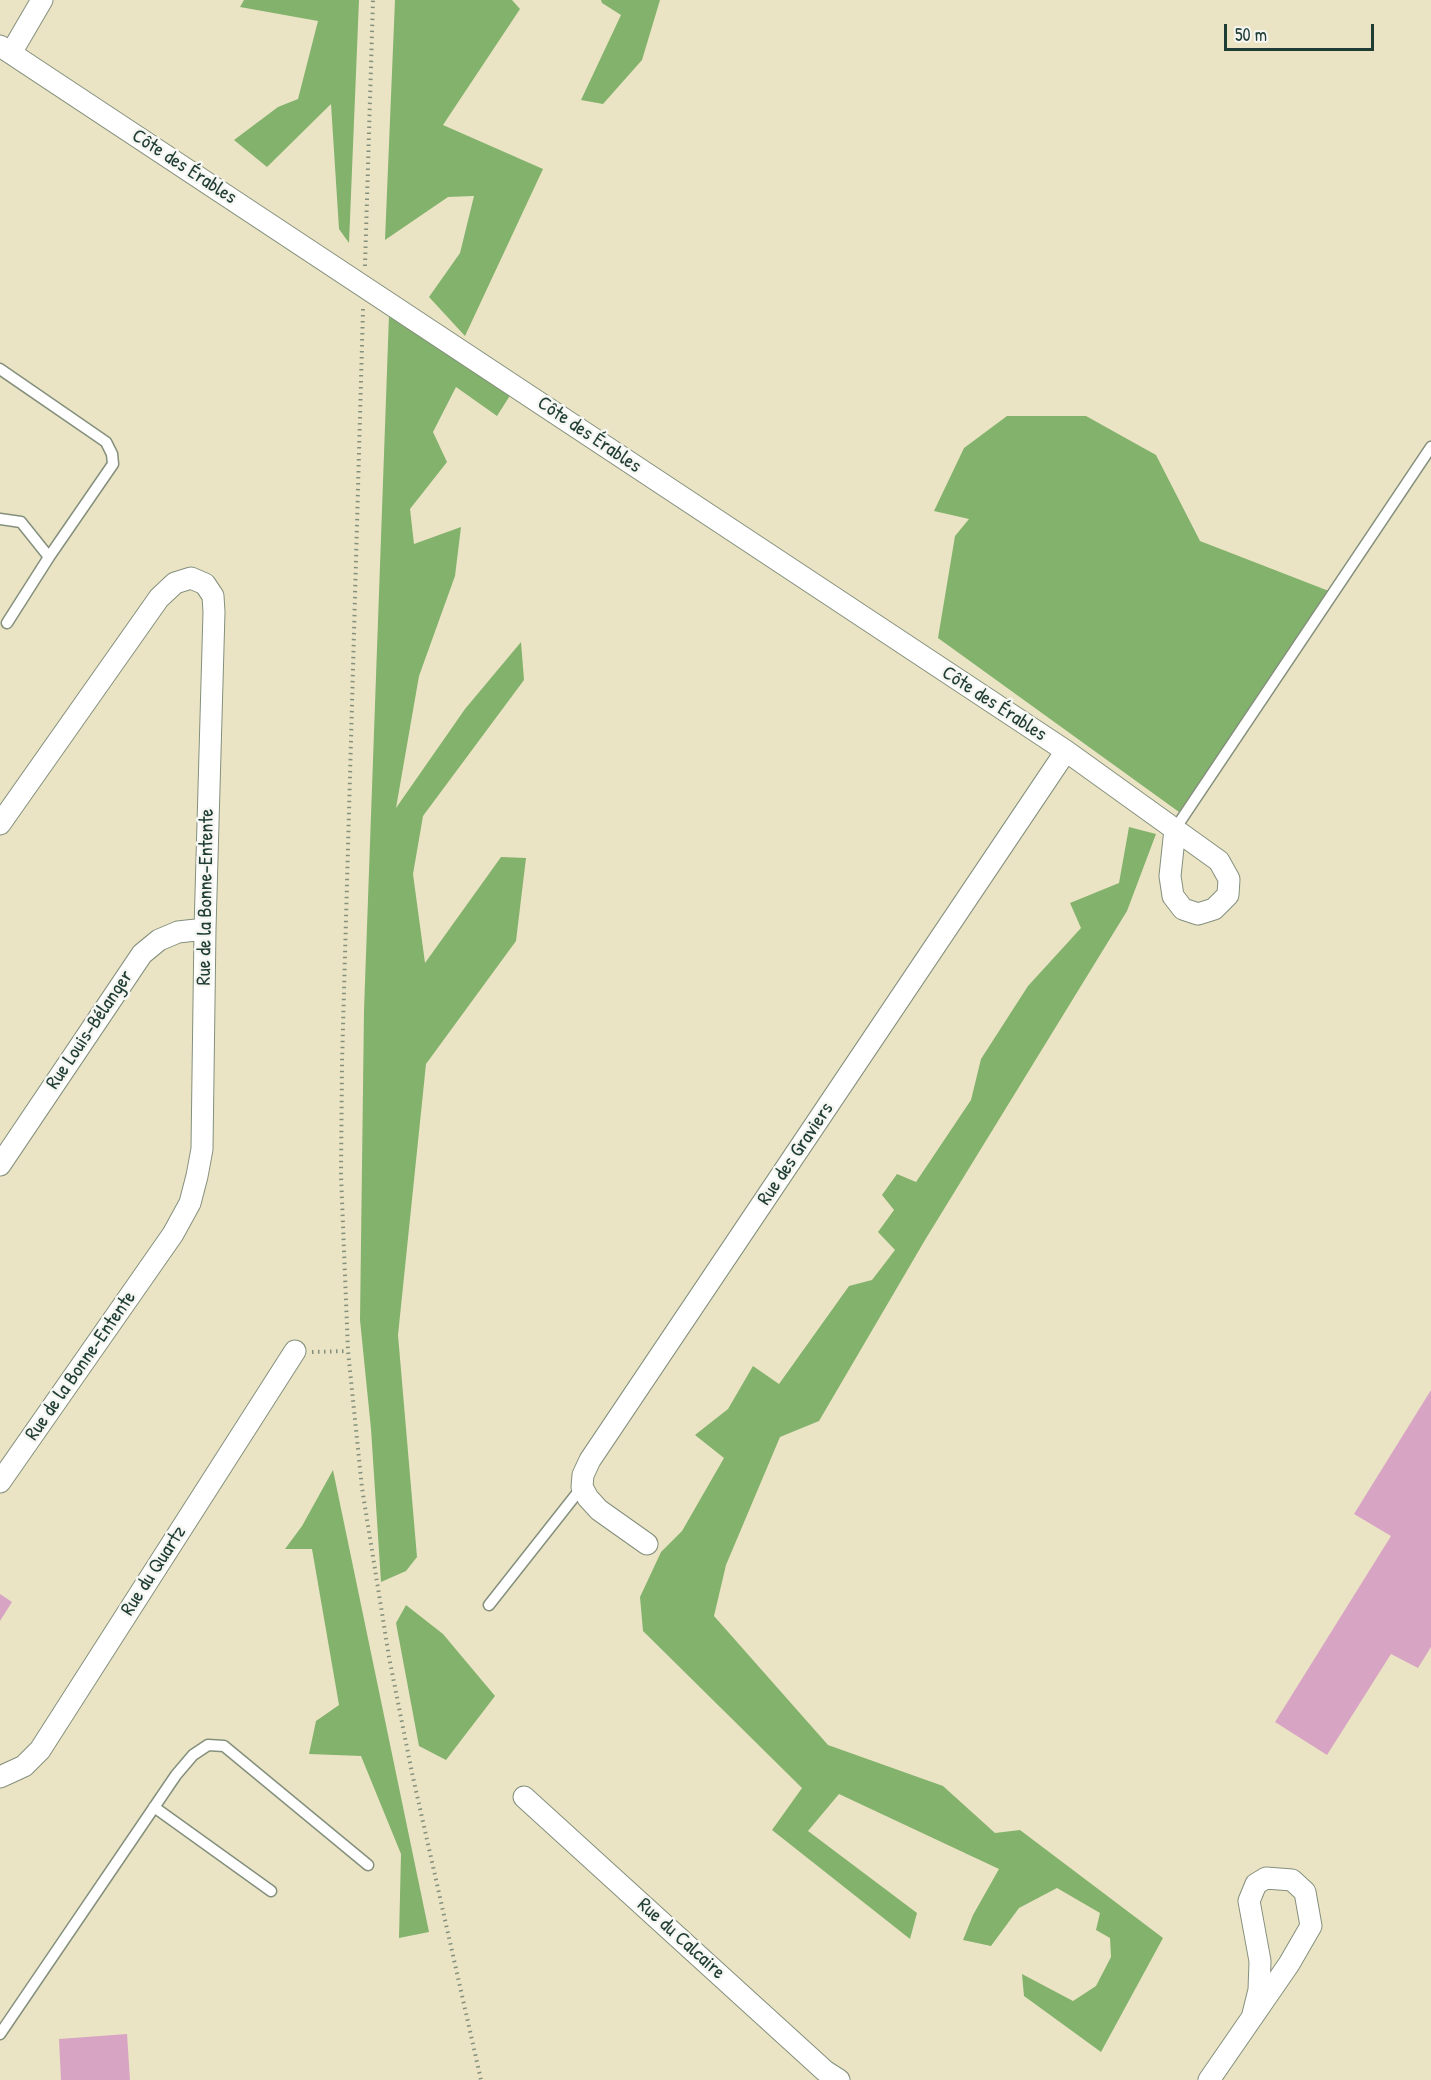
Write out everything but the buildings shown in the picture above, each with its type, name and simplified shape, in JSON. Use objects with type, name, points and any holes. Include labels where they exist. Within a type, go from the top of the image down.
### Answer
[{"type":"street","points":[[6,50],[42,0]]},
{"type":"street","name":"Côte des Érables","points":[[6,50],[1066,752],[1175,829]]},
{"type":"street","name":"Rue de la Bonne-Entente","points":[[0,824],[159,598],[175,583],[191,578],[205,584],[213,596],[214,612],[205,929],[202,1149],[190,1203],[173,1234],[0,1482]]},
{"type":"street","name":"Rue des Graviers","points":[[582,1487],[583,1475],[590,1460],[1066,752]]},
{"type":"street","name":"Rue Louis-Bélanger","points":[[0,1165],[141,954],[159,940],[178,932],[205,929]]},
{"type":"street","name":"Rue du Quartz","points":[[0,1777],[24,1766],[40,1750],[305,1352]]},
{"type":"street","points":[[582,1487],[599,1510],[647,1544]]},
{"type":"street","name":"Rue du Calcaire","points":[[524,1797],[825,2071],[839,2080]]},
{"type":"street","points":[[1209,2080],[1289,1964],[1311,1926],[1305,1892],[1292,1880],[1266,1878],[1256,1884],[1249,1901],[1260,1961],[1259,1990],[1253,2014]]},
{"type":"lane","points":[[0,369],[106,442],[112,454],[113,464],[7,623]]},
{"type":"lane","points":[[1175,829],[1431,447]]},
{"type":"lane","points":[[0,519],[21,522],[49,557]]},
{"type":"lane","points":[[489,1605],[582,1487]]},
{"type":"lane","points":[[0,2034],[154,1808],[193,1755],[208,1745],[224,1746],[368,1864]]},
{"type":"lane","points":[[154,1808],[272,1891]]},
{"type":"path","points":[[365,273],[373,0]]},
{"type":"path","points":[[364,299],[342,1063],[341,1175],[348,1352],[363,1499],[389,1657],[412,1773],[481,2080]]},
{"type":"path","points":[[305,1352],[348,1352]]},
{"type":"green space","points":[[244,0],[359,0],[349,243],[339,229],[331,104],[267,167],[234,140],[278,107],[298,99],[318,21],[240,7]]},
{"type":"green space","points":[[395,0],[512,0],[520,9],[443,125],[543,169],[465,336],[429,297],[460,253],[474,196],[448,197],[385,240]]},
{"type":"green space","points":[[601,0],[660,0],[642,60],[603,104],[581,100],[621,15]]},
{"type":"green space","points":[[389,315],[511,394],[497,416],[456,387],[433,432],[447,462],[410,509],[414,544],[461,527],[455,576],[419,676],[396,808],[465,709],[521,642],[524,680],[423,816],[413,874],[425,963],[501,857],[526,858],[516,941],[426,1064],[398,1335],[417,1557],[406,1571],[381,1582],[371,1429],[360,1320],[364,1010]]},
{"type":"green space","points":[[1007,416],[1086,416],[1156,455],[1200,541],[1334,593],[1179,812],[938,638],[955,536],[969,519],[934,511],[964,448]]},
{"type":"green space","points":[[1129,827],[1156,834],[1127,911],[925,1240],[819,1421],[780,1437],[726,1565],[714,1616],[828,1745],[943,1786],[995,1833],[1020,1830],[1163,1938],[1101,2052],[1024,1996],[1022,1974],[1073,2001],[1096,1986],[1111,1957],[1110,1938],[1096,1930],[1100,1913],[1057,1888],[1019,1908],[991,1946],[963,1940],[973,1915],[999,1869],[839,1794],[808,1831],[917,1913],[910,1939],[772,1830],[802,1788],[643,1631],[640,1597],[661,1552],[682,1531],[724,1458],[695,1435],[728,1409],[753,1366],[779,1384],[849,1286],[872,1280],[895,1250],[878,1232],[894,1210],[882,1195],[897,1174],[916,1182],[971,1100],[981,1059],[1028,986],[1081,928],[1070,903],[1119,883]]},
{"type":"green space","points":[[333,1470],[429,1932],[399,1938],[401,1854],[361,1756],[309,1754],[316,1721],[339,1705],[312,1549],[285,1549],[302,1526]]},
{"type":"green space","points":[[406,1605],[443,1634],[495,1696],[446,1760],[419,1746],[396,1623]]}]
